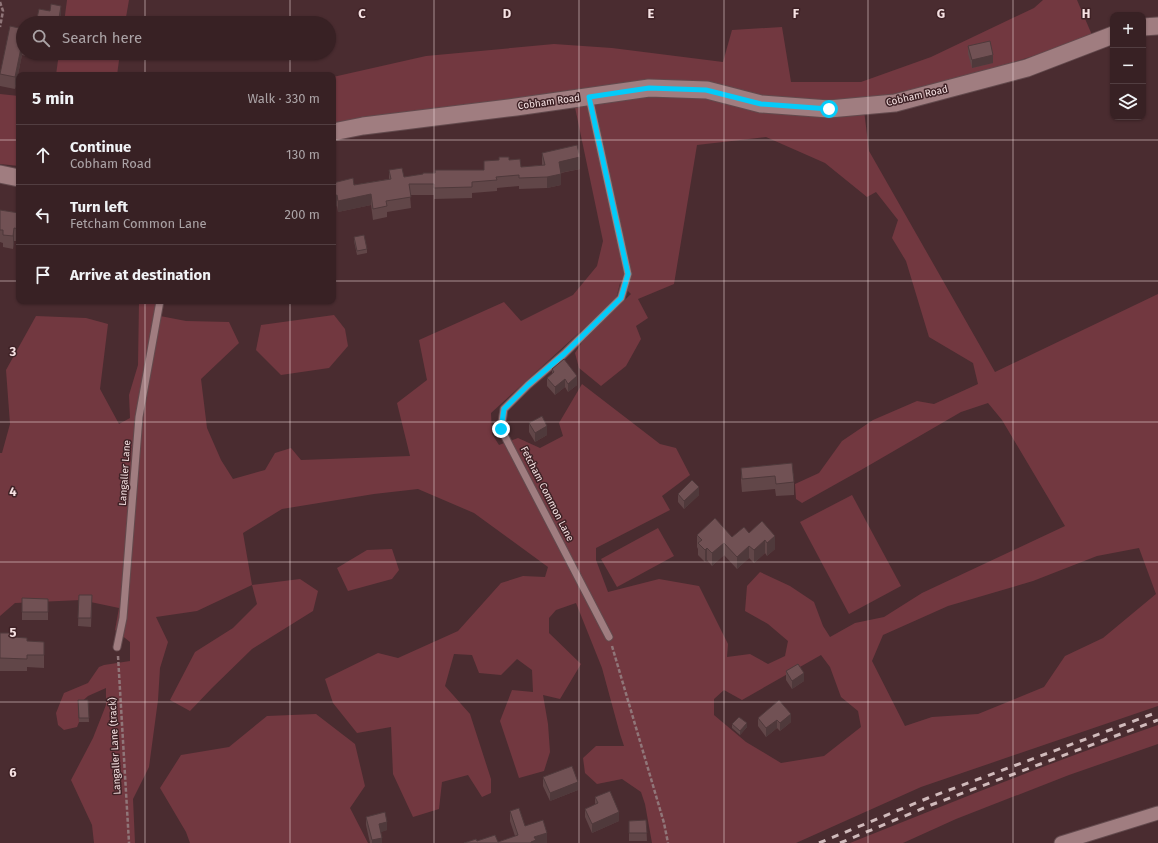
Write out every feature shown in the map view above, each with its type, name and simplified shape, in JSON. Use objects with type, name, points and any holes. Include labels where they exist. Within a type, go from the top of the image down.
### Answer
[{"type":"street","points":[[1146,27],[1158,26]]},
{"type":"street","name":"Cobham Road","points":[[336,131],[363,126],[516,107],[649,88],[706,90],[761,104],[829,109],[895,103],[1027,68],[1110,37]]},
{"type":"street","points":[[0,174],[16,177]]},
{"type":"street","points":[[1061,843],[1158,813]]},
{"type":"lane","name":"Fetcham Common Lane","points":[[589,97],[628,274],[621,298],[564,354],[528,385],[504,409],[501,429],[609,637]]},
{"type":"lane","name":"Langaller Lane","points":[[117,647],[124,618],[139,417],[159,304]]},
{"type":"path","points":[[0,2],[3,11],[0,27]]},
{"type":"path","points":[[609,637],[664,823],[668,843]]},
{"type":"path","name":"Langaller Lane (track)","points":[[117,647],[129,843]]},
{"type":"shaded area","points":[[67,0],[129,0],[126,16],[65,16]]},
{"type":"shaded area","points":[[1043,0],[1077,0],[1092,35],[1050,51],[895,98],[863,102],[869,151],[995,372],[1158,294],[1158,706],[921,787],[796,843],[652,843],[645,804],[641,792],[622,779],[597,784],[585,773],[583,758],[596,746],[624,746],[602,668],[576,603],[556,610],[549,618],[549,633],[581,664],[560,699],[543,695],[548,724],[550,752],[544,771],[519,778],[500,721],[512,690],[533,692],[532,670],[517,659],[501,675],[479,673],[472,655],[454,654],[445,686],[470,714],[491,779],[491,793],[482,797],[468,775],[442,782],[439,809],[413,817],[393,774],[391,727],[357,733],[333,703],[325,679],[378,653],[398,658],[458,631],[501,583],[523,576],[545,577],[548,567],[474,513],[418,489],[374,494],[282,509],[243,533],[252,585],[197,611],[156,617],[168,642],[160,668],[158,700],[149,767],[133,799],[135,843],[94,843],[92,825],[71,780],[93,738],[106,705],[106,688],[88,696],[78,705],[79,722],[77,727],[64,730],[58,725],[56,713],[64,693],[88,683],[99,667],[130,661],[130,642],[115,630],[119,608],[81,600],[15,603],[0,616],[0,453],[2,453],[10,424],[6,370],[36,316],[86,318],[108,324],[100,389],[119,424],[130,418],[129,395],[138,365],[139,304],[156,304],[155,315],[186,321],[229,322],[239,343],[201,379],[207,428],[221,460],[233,479],[265,470],[275,453],[291,448],[301,460],[410,456],[397,403],[427,380],[419,340],[504,302],[521,321],[573,295],[597,266],[603,241],[572,93],[336,127],[336,76],[426,56],[554,44],[612,48],[723,62],[732,30],[782,27],[791,82],[861,82],[931,57],[1034,8]],"holes":[[[766,137],[825,163],[867,197],[876,192],[898,220],[892,238],[906,261],[929,337],[973,363],[978,384],[934,404],[917,401],[873,420],[842,441],[819,473],[795,484],[796,499],[802,503],[961,412],[988,403],[1002,420],[1065,526],[922,593],[884,617],[855,623],[830,637],[823,626],[814,602],[790,586],[760,572],[747,586],[745,611],[768,624],[788,641],[785,656],[768,664],[750,654],[727,657],[728,644],[699,586],[659,579],[608,592],[596,560],[596,548],[670,510],[662,496],[690,475],[676,448],[660,444],[582,384],[559,423],[563,436],[540,448],[518,438],[499,445],[492,434],[491,413],[616,299],[620,283],[631,294],[584,339],[575,353],[579,368],[601,386],[626,366],[641,339],[636,326],[648,318],[638,299],[674,284],[697,145]],[[1139,548],[1156,594],[1103,638],[1065,656],[1044,687],[978,714],[932,717],[905,726],[872,661],[883,635],[948,606],[1033,581],[1097,556]],[[821,655],[830,667],[841,697],[858,711],[861,727],[824,756],[781,763],[746,742],[714,715],[714,699],[724,690],[742,700]]]},
{"type":"shaded area","points":[[58,60],[119,60],[117,72],[56,72]]},
{"type":"shaded area","points":[[0,94],[16,96],[16,166],[0,164]]},
{"type":"shaded area","points":[[334,315],[345,329],[348,346],[329,368],[281,375],[256,350],[261,325]]},
{"type":"shaded area","points":[[852,495],[901,586],[849,614],[800,522]]},
{"type":"shaded area","points":[[658,528],[674,556],[617,587],[601,559]]},
{"type":"shaded area","points":[[392,549],[399,570],[392,579],[348,591],[337,568],[367,550]]},
{"type":"shaded area","points":[[300,579],[318,591],[313,611],[252,649],[190,711],[170,700],[195,652],[233,628],[257,604],[252,585]]},
{"type":"shaded area","points":[[316,714],[355,744],[365,786],[350,808],[368,843],[190,843],[186,832],[160,788],[181,755],[229,747],[267,716]]},
{"type":"shaded area","points":[[1158,725],[1158,744],[1069,775],[956,819],[903,843],[850,843],[1042,767]]},
{"type":"building","points":[[51,4],[61,6],[59,16],[38,16],[39,9],[50,11]]},
{"type":"building","points":[[10,26],[16,27],[16,60],[18,60],[15,77],[0,74]]},
{"type":"building","points":[[990,41],[993,55],[972,60],[968,46]]},
{"type":"building","points":[[577,145],[580,157],[559,162],[561,174],[547,177],[519,178],[519,175],[496,177],[497,180],[472,182],[472,187],[434,188],[434,184],[409,184],[411,197],[386,201],[387,206],[373,209],[371,194],[338,201],[336,195],[336,182],[353,178],[354,185],[391,179],[389,170],[402,168],[404,177],[423,173],[435,173],[435,170],[484,170],[484,161],[499,160],[499,157],[509,157],[509,160],[520,159],[521,167],[545,165],[542,153]]},
{"type":"building","points":[[0,210],[16,213],[16,228],[14,228],[13,236],[3,235],[3,230],[0,230]]},
{"type":"building","points":[[364,235],[367,249],[357,251],[354,237]]},
{"type":"building","points":[[564,359],[577,376],[568,384],[565,379],[555,387],[547,378],[554,372],[552,369]]},
{"type":"building","points":[[542,416],[547,426],[535,433],[529,423]]},
{"type":"building","points":[[792,463],[794,482],[776,484],[775,476],[742,479],[741,468]]},
{"type":"building","points":[[692,480],[699,487],[684,501],[678,494]]},
{"type":"building","points":[[715,518],[732,537],[744,527],[749,533],[762,521],[775,536],[767,543],[765,540],[754,550],[749,546],[737,557],[724,543],[712,553],[707,548],[705,550],[698,543],[702,540],[697,535]]},
{"type":"building","points":[[79,595],[92,595],[91,618],[78,618]]},
{"type":"building","points":[[22,598],[48,599],[48,612],[22,612]]},
{"type":"building","points":[[0,633],[14,633],[13,637],[27,638],[27,641],[44,642],[44,655],[27,655],[27,659],[0,658]]},
{"type":"building","points":[[798,664],[804,673],[792,681],[786,671]]},
{"type":"building","points":[[78,700],[88,700],[89,718],[79,718]]},
{"type":"building","points":[[779,700],[791,714],[780,723],[777,720],[766,728],[758,718]]},
{"type":"building","points":[[739,717],[747,723],[740,731],[732,724]]},
{"type":"building","points":[[572,766],[578,782],[550,793],[543,777]]},
{"type":"building","points":[[610,791],[619,812],[592,824],[585,809],[598,803],[595,797]]},
{"type":"building","points":[[519,808],[525,826],[543,820],[547,833],[534,837],[536,840],[531,843],[464,843],[476,839],[477,841],[495,835],[498,842],[518,835],[510,811]]},
{"type":"building","points":[[385,812],[387,822],[379,824],[382,838],[372,840],[366,817]]},
{"type":"building","points":[[646,820],[647,833],[629,833],[629,821]]},
{"type":"railway","points":[[819,843],[928,798],[1158,712]]},
{"type":"railway","points":[[840,843],[931,805],[1158,720]]},
{"type":"route","points":[[501,429],[504,409],[528,385],[564,354],[621,298],[628,274],[589,97],[649,88],[706,90],[761,104],[829,109]]}]
